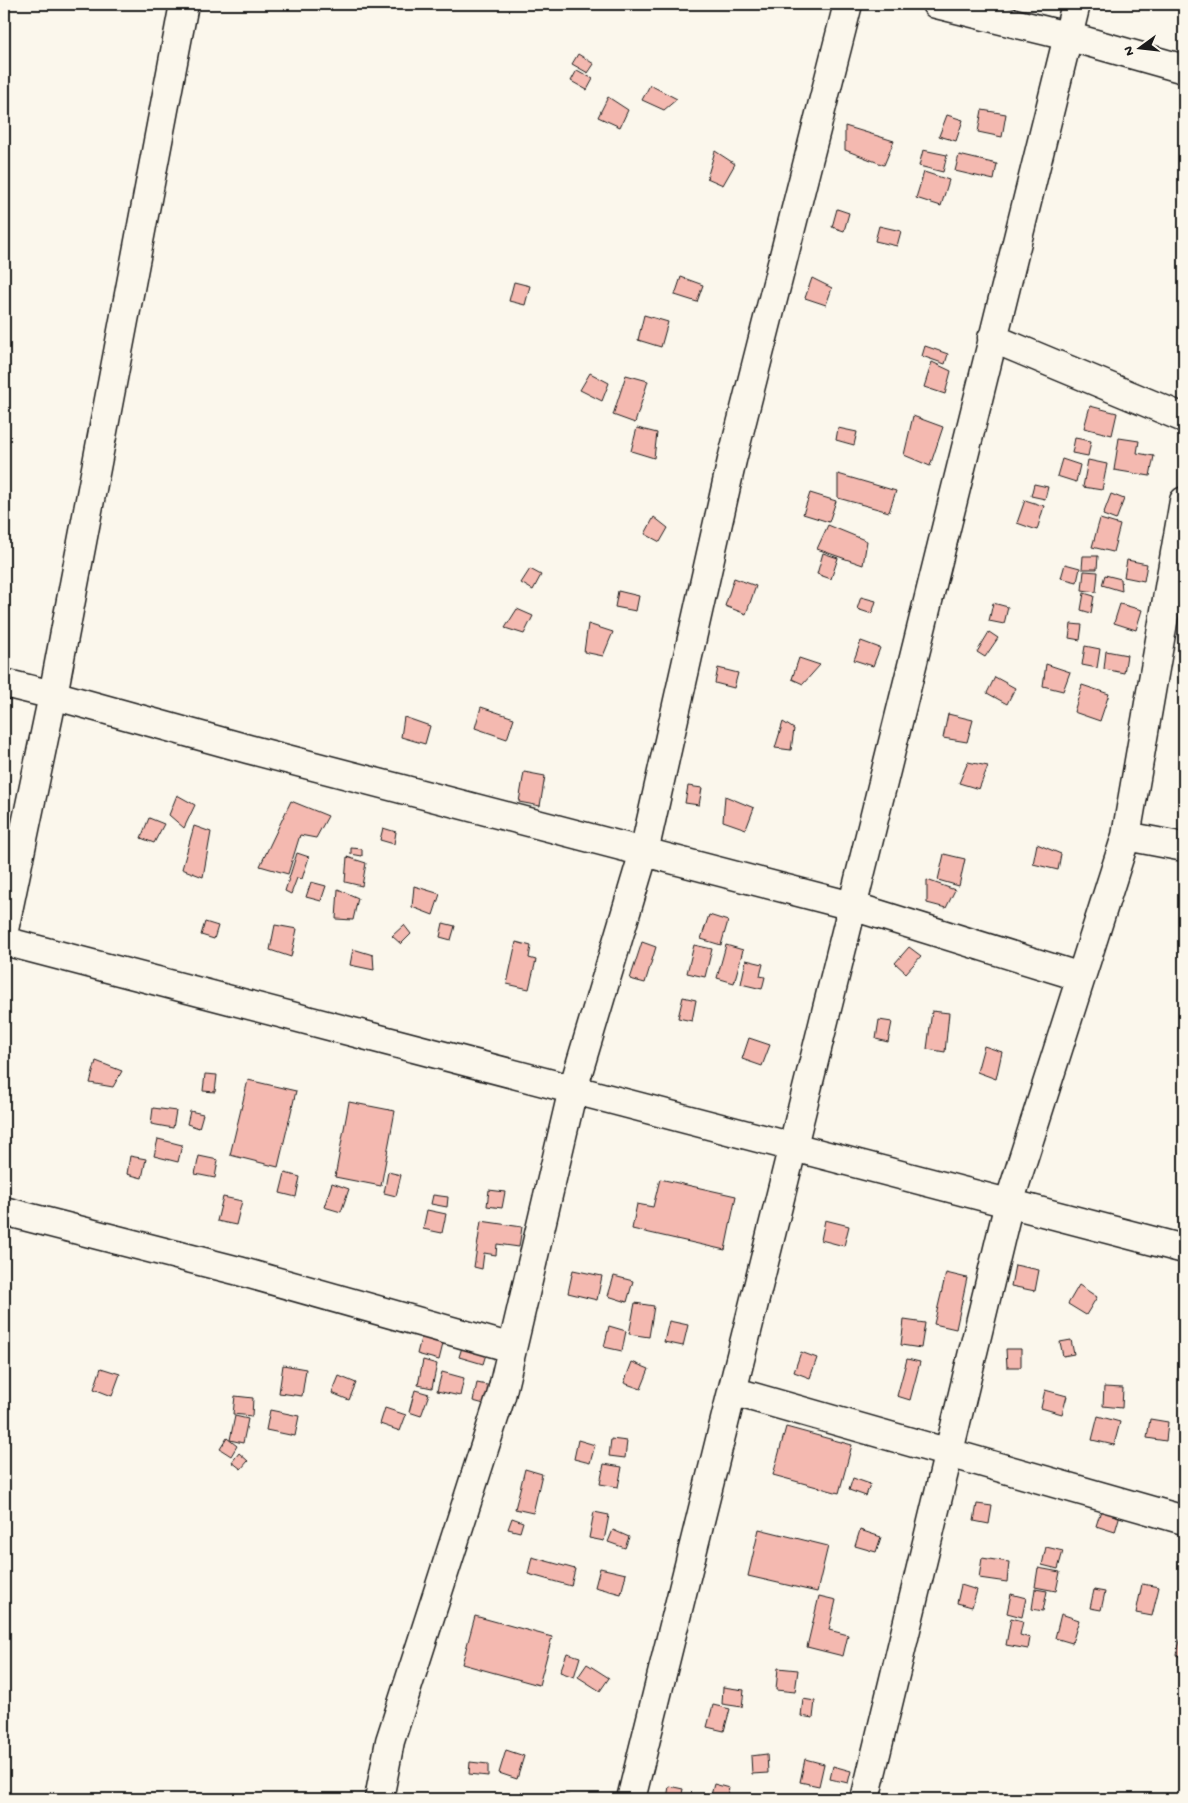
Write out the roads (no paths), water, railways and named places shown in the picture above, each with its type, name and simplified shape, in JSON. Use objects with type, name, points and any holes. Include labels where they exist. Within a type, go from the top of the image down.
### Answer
[{"type":"street","points":[[4,930],[52,694],[184,4]]},
{"type":"street","points":[[378,1799],[390,1741],[501,1396],[573,1089],[644,852],[732,460],[848,4]]},
{"type":"street","points":[[936,4],[1067,36],[1184,69]]},
{"type":"street","points":[[631,1799],[1076,4]]},
{"type":"street","points":[[992,338],[1184,418]]},
{"type":"street","points":[[866,1799],[1010,1203],[1126,836],[1184,501]]},
{"type":"street","points":[[4,683],[52,694],[248,749],[852,906],[1081,976]]},
{"type":"street","points":[[1126,836],[1184,847]]},
{"type":"street","points":[[4,941],[1184,1249]]},
{"type":"street","points":[[4,1211],[239,1271],[512,1348]]},
{"type":"street","points":[[732,1391],[1184,1520]]}]
